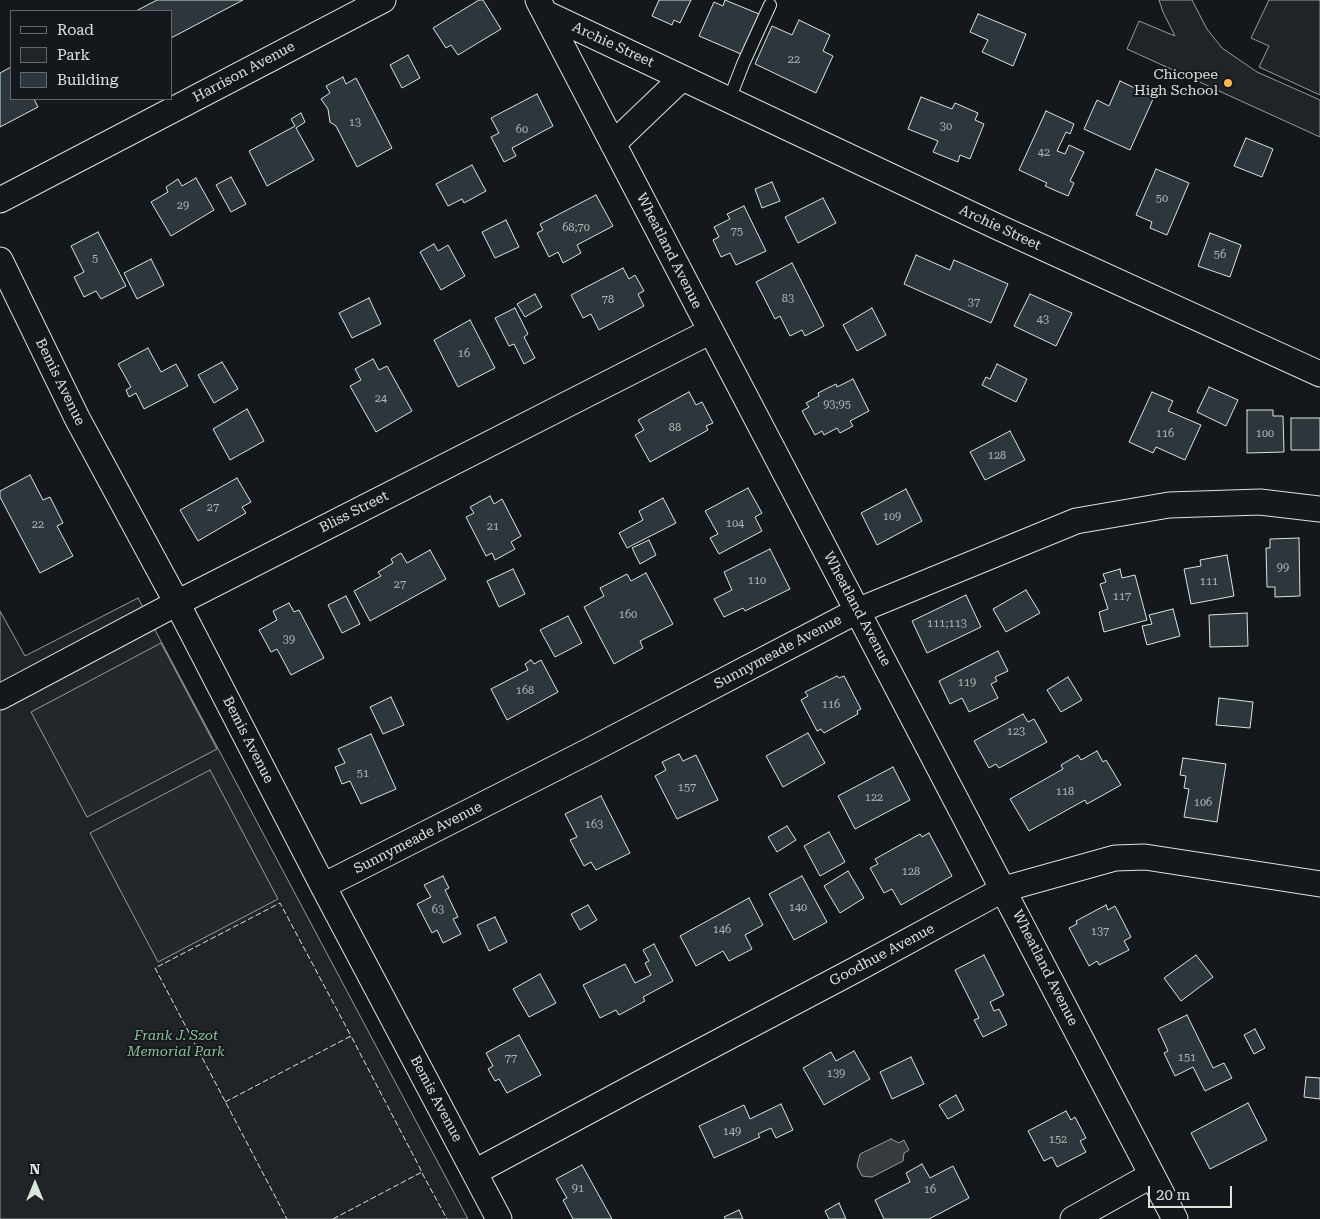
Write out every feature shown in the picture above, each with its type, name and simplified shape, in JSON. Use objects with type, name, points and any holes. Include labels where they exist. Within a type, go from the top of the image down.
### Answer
[{"type":"street","name":"Harrison Avenue","points":[[0,200],[382,0]]},
{"type":"street","name":"Archie Street","points":[[542,6],[682,78],[1000,228],[1320,374]]},
{"type":"street","name":"Wheatland Avenue","points":[[542,6],[1175,1219]]},
{"type":"street","points":[[613,144],[682,78]]},
{"type":"street","name":"Bemis Avenue","points":[[0,260],[77,418],[177,604],[499,1219]]},
{"type":"street","name":"Bliss Street","points":[[0,697],[177,604],[711,332]]},
{"type":"street","name":"Sunnymeade Avenue","points":[[323,886],[589,751],[858,611],[1076,521],[1169,505],[1260,502],[1320,509]]},
{"type":"street","name":"Goodhue Avenue","points":[[475,1172],[647,1079],[864,966],[1004,889],[1115,858],[1145,857],[1320,884]]},
{"type":"street","points":[[1073,1219],[1152,1175]]},
{"type":"lane","points":[[729,100],[770,5]]},
{"type":"green space","points":[[1159,0],[1192,0],[1207,29],[1222,48],[1257,72],[1320,100],[1320,137],[1127,49],[1139,21],[1175,36]]},
{"type":"green space","points":[[1269,0],[1320,0],[1320,95],[1259,67],[1269,46],[1251,38]]},
{"type":"green space","name":"Frank J. Szot Memorial Park","points":[[138,598],[468,1219],[0,1219],[0,611],[25,656]]},
{"type":"shaded area","points":[[161,643],[217,749],[87,817],[31,712]]},
{"type":"shaded area","points":[[210,770],[278,899],[158,962],[90,833]]},
{"type":"shaded area","points":[[891,1139],[899,1143],[904,1140],[909,1150],[904,1153],[903,1161],[872,1177],[862,1176],[857,1166],[860,1154]]},
{"type":"building","points":[[157,0],[243,0],[172,37],[172,10],[138,10]]},
{"type":"building","points":[[479,0],[483,0],[501,29],[458,55],[451,45],[446,48],[433,28]]},
{"type":"building","points":[[659,0],[691,0],[680,23],[674,20],[672,25],[652,16]]},
{"type":"building","points":[[725,0],[759,14],[741,54],[699,36],[714,2],[723,6]]},
{"type":"building","points":[[978,14],[1026,34],[1013,66],[982,52],[988,40],[970,32]]},
{"type":"building","points":[[799,20],[830,35],[823,51],[833,56],[816,93],[755,64],[772,26],[792,35]]},
{"type":"building","points":[[408,55],[420,78],[402,88],[390,65]]},
{"type":"building","points":[[10,68],[10,100],[34,100],[38,107],[0,127],[0,73]]},
{"type":"building","points":[[343,77],[346,84],[356,78],[392,148],[357,167],[336,126],[330,122],[328,109],[321,99],[330,93],[326,86]]},
{"type":"building","points":[[1120,81],[1154,97],[1130,150],[1084,129],[1097,100],[1109,106]]},
{"type":"building","points":[[537,94],[553,126],[512,148],[516,156],[504,162],[491,137],[499,133],[491,118]]},
{"type":"building","points":[[921,97],[952,109],[955,103],[978,113],[975,120],[984,124],[970,159],[960,155],[958,162],[933,152],[938,141],[908,129]]},
{"type":"building","points":[[1046,111],[1074,124],[1070,134],[1066,132],[1057,151],[1065,154],[1069,145],[1084,152],[1070,181],[1074,183],[1068,196],[1045,186],[1047,183],[1019,170]]},
{"type":"building","points":[[301,113],[305,122],[296,128],[314,160],[267,186],[249,151],[295,126],[291,119]]},
{"type":"building","points":[[1246,138],[1273,149],[1262,177],[1234,166]]},
{"type":"building","points":[[472,165],[486,191],[464,203],[462,199],[448,206],[436,184]]},
{"type":"building","points":[[1156,169],[1189,183],[1167,235],[1150,228],[1152,222],[1136,215]]},
{"type":"building","points":[[231,177],[246,204],[231,212],[216,185]]},
{"type":"building","points":[[196,178],[214,210],[171,236],[151,202],[168,192],[166,187],[178,179],[182,186]]},
{"type":"building","points":[[772,182],[780,201],[762,208],[755,189]]},
{"type":"building","points":[[596,195],[613,226],[577,245],[581,253],[563,263],[558,252],[549,257],[537,233],[543,230],[540,224]]},
{"type":"building","points":[[823,198],[836,223],[798,243],[785,217]]},
{"type":"building","points":[[744,206],[766,251],[736,265],[730,253],[721,257],[713,240],[719,237],[714,227],[730,219],[727,214]]},
{"type":"building","points":[[506,220],[519,247],[495,258],[482,232]]},
{"type":"building","points":[[98,232],[126,286],[101,299],[96,291],[84,297],[74,277],[84,272],[71,246]]},
{"type":"building","points":[[1210,233],[1241,245],[1230,277],[1198,266]]},
{"type":"building","points":[[434,244],[438,251],[448,245],[465,276],[441,290],[420,252]]},
{"type":"building","points":[[916,255],[950,270],[954,260],[1008,284],[991,323],[904,284]]},
{"type":"building","points":[[151,259],[164,285],[137,299],[124,273]]},
{"type":"building","points":[[792,263],[824,326],[805,336],[802,330],[790,336],[780,316],[775,319],[756,282]]},
{"type":"building","points":[[623,268],[629,279],[635,275],[644,291],[638,294],[644,306],[599,330],[591,314],[583,318],[571,295]]},
{"type":"building","points":[[535,294],[542,307],[525,317],[517,304]]},
{"type":"building","points":[[1030,294],[1072,313],[1056,346],[1014,326]]},
{"type":"building","points":[[369,298],[381,324],[352,338],[339,313]]},
{"type":"building","points":[[515,308],[528,334],[524,337],[535,358],[524,364],[514,344],[509,346],[495,318]]},
{"type":"building","points":[[872,308],[886,335],[857,351],[843,325]]},
{"type":"building","points":[[470,320],[495,368],[458,387],[434,340]]},
{"type":"building","points":[[148,348],[161,372],[176,364],[188,386],[144,409],[136,393],[129,397],[126,390],[131,387],[118,364]]},
{"type":"building","points":[[373,359],[379,370],[387,366],[412,411],[376,432],[350,386],[361,380],[355,369]]},
{"type":"building","points":[[222,362],[238,389],[214,403],[198,375]]},
{"type":"building","points":[[997,364],[1027,379],[1016,402],[982,385],[986,377],[990,379]]},
{"type":"building","points":[[853,379],[869,411],[850,421],[853,426],[840,433],[837,428],[824,435],[822,431],[815,435],[802,411],[809,407],[806,403],[819,396],[818,393],[836,384],[837,387]]},
{"type":"building","points":[[1209,387],[1238,400],[1226,426],[1197,412]]},
{"type":"building","points":[[689,392],[696,405],[702,402],[713,423],[706,426],[708,430],[650,462],[635,435],[644,430],[638,420]]},
{"type":"building","points":[[1152,392],[1173,401],[1168,411],[1201,425],[1185,460],[1156,447],[1153,453],[1129,442]]},
{"type":"building","points":[[247,409],[264,441],[230,460],[213,429]]},
{"type":"building","points":[[1247,410],[1273,410],[1273,416],[1283,416],[1284,452],[1247,453]]},
{"type":"building","points":[[1291,418],[1320,418],[1320,450],[1291,450]]},
{"type":"building","points":[[1010,431],[1025,460],[985,480],[970,452]]},
{"type":"building","points":[[30,475],[43,500],[50,497],[63,523],[57,526],[73,556],[40,573],[0,497],[0,491]]},
{"type":"building","points":[[237,478],[251,502],[242,507],[246,513],[198,541],[180,510]]},
{"type":"building","points":[[748,488],[762,513],[755,517],[762,531],[719,554],[710,538],[718,534],[705,511]]},
{"type":"building","points":[[906,489],[922,521],[877,545],[861,513]]},
{"type":"building","points":[[490,496],[494,504],[502,499],[521,536],[511,542],[515,549],[495,560],[492,553],[486,556],[466,517],[474,513],[470,507]]},
{"type":"building","points":[[663,498],[676,523],[627,548],[619,533],[643,520],[639,511]]},
{"type":"building","points":[[1299,538],[1300,596],[1275,597],[1275,587],[1267,587],[1266,548],[1270,548],[1270,539]]},
{"type":"building","points":[[649,540],[656,555],[640,564],[632,548]]},
{"type":"building","points":[[770,549],[790,589],[745,611],[743,608],[724,617],[714,599],[732,590],[724,572]]},
{"type":"building","points":[[430,550],[446,579],[370,621],[354,591],[381,576],[378,572],[393,563],[391,559],[401,553],[407,563]]},
{"type":"building","points":[[1227,555],[1234,596],[1191,604],[1184,569],[1201,566],[1200,560]]},
{"type":"building","points":[[513,569],[525,594],[499,607],[487,581]]},
{"type":"building","points":[[1120,569],[1122,578],[1135,575],[1147,620],[1104,632],[1099,612],[1108,609],[1100,584],[1106,582],[1103,574]]},
{"type":"building","points":[[646,573],[673,624],[640,641],[643,648],[614,664],[584,607],[604,596],[600,588],[627,574],[631,581]]},
{"type":"building","points":[[1026,590],[1040,613],[1006,632],[993,609]]},
{"type":"building","points":[[966,595],[981,627],[927,653],[912,621]]},
{"type":"building","points":[[346,596],[360,624],[342,633],[328,605]]},
{"type":"building","points":[[289,603],[294,612],[299,610],[324,658],[291,675],[277,649],[271,652],[259,630],[277,620],[273,611]]},
{"type":"building","points":[[1173,609],[1180,636],[1147,645],[1142,626],[1152,624],[1149,615]]},
{"type":"building","points":[[1247,613],[1248,646],[1210,647],[1209,615]]},
{"type":"building","points":[[568,616],[582,643],[555,657],[540,630]]},
{"type":"building","points":[[998,651],[1008,671],[995,677],[997,681],[991,684],[998,698],[969,712],[962,698],[950,704],[939,681]]},
{"type":"building","points":[[531,660],[534,664],[541,660],[558,692],[507,720],[491,689],[528,670],[525,664]]},
{"type":"building","points":[[837,676],[839,678],[844,676],[861,709],[857,711],[858,714],[824,733],[821,729],[817,731],[801,700],[808,696],[805,692]]},
{"type":"building","points":[[1068,677],[1082,700],[1061,712],[1047,690]]},
{"type":"building","points":[[391,697],[404,725],[383,734],[370,707]]},
{"type":"building","points":[[1219,698],[1253,702],[1250,728],[1216,725]]},
{"type":"building","points":[[1023,714],[1028,722],[1034,719],[1047,742],[999,768],[996,764],[989,768],[974,741]]},
{"type":"building","points":[[808,733],[825,763],[783,787],[766,756]]},
{"type":"building","points":[[371,734],[396,789],[361,804],[350,781],[342,784],[335,767],[345,763],[338,749]]},
{"type":"building","points":[[1097,751],[1103,762],[1106,760],[1121,785],[1087,804],[1085,800],[1029,831],[1010,799],[1063,769],[1061,765],[1078,755],[1081,760]]},
{"type":"building","points":[[679,754],[683,761],[696,755],[718,800],[677,819],[655,776],[666,770],[662,762]]},
{"type":"building","points":[[1183,758],[1226,764],[1217,822],[1184,817],[1189,789],[1184,788],[1186,776],[1180,775]]},
{"type":"building","points":[[893,767],[910,800],[855,829],[838,796]]},
{"type":"building","points":[[601,796],[630,853],[596,870],[591,862],[584,866],[570,840],[577,837],[565,814]]},
{"type":"building","points":[[787,826],[796,840],[777,852],[768,837]]},
{"type":"building","points":[[829,832],[845,862],[820,876],[804,846]]},
{"type":"building","points":[[929,833],[952,876],[901,905],[892,889],[884,893],[870,868],[878,864],[875,859],[920,834],[922,837]]},
{"type":"building","points":[[848,871],[864,898],[840,913],[824,886]]},
{"type":"building","points":[[443,876],[449,888],[445,890],[458,917],[453,919],[461,934],[443,943],[437,930],[432,933],[417,904],[431,897],[424,885]]},
{"type":"building","points":[[802,876],[827,922],[794,940],[769,894]]},
{"type":"building","points":[[749,898],[763,925],[745,935],[752,949],[729,961],[723,951],[696,966],[680,936]]},
{"type":"building","points":[[588,905],[597,920],[580,930],[571,914]]},
{"type":"building","points":[[1106,905],[1108,910],[1115,906],[1131,937],[1124,941],[1129,950],[1099,965],[1097,961],[1089,966],[1069,928],[1077,924],[1076,921]]},
{"type":"building","points":[[495,917],[507,942],[489,951],[477,925]]},
{"type":"building","points":[[654,944],[673,981],[643,997],[645,1001],[619,1015],[616,1010],[600,1018],[583,985],[625,964],[635,983],[651,975],[645,963],[649,961],[643,950]]},
{"type":"building","points":[[984,955],[1004,995],[990,1002],[994,1011],[999,1009],[1007,1025],[983,1037],[974,1020],[979,1018],[955,970]]},
{"type":"building","points":[[1196,955],[1213,977],[1181,1001],[1164,978]]},
{"type":"building","points":[[540,974],[556,1003],[529,1017],[513,989]]},
{"type":"building","points":[[1187,1015],[1213,1068],[1224,1063],[1232,1078],[1205,1091],[1193,1067],[1175,1076],[1164,1053],[1168,1051],[1158,1029]]},
{"type":"building","points":[[1255,1029],[1265,1048],[1254,1054],[1244,1035]]},
{"type":"building","points":[[519,1035],[541,1075],[507,1093],[499,1079],[495,1081],[488,1069],[493,1066],[486,1053]]},
{"type":"building","points":[[854,1051],[870,1079],[824,1105],[803,1068],[831,1052],[836,1061]]},
{"type":"building","points":[[911,1057],[924,1084],[892,1099],[880,1072]]},
{"type":"building","points":[[1306,1077],[1320,1078],[1320,1099],[1304,1097]]},
{"type":"building","points":[[956,1095],[964,1110],[948,1119],[939,1105]]},
{"type":"building","points":[[1248,1103],[1267,1140],[1210,1169],[1191,1133]]},
{"type":"building","points":[[781,1104],[793,1130],[776,1138],[771,1128],[758,1134],[760,1137],[714,1158],[699,1126],[744,1105],[750,1119]]},
{"type":"building","points":[[1066,1111],[1071,1120],[1075,1117],[1086,1138],[1080,1141],[1086,1152],[1057,1167],[1052,1157],[1044,1161],[1028,1131]]},
{"type":"building","points":[[922,1164],[930,1178],[953,1166],[969,1198],[929,1219],[884,1219],[875,1200],[910,1182],[906,1173]]},
{"type":"building","points":[[582,1165],[612,1219],[573,1219],[563,1200],[567,1198],[556,1179]]},
{"type":"building","points":[[839,1203],[846,1219],[829,1219],[825,1211]]},
{"type":"building","points":[[739,1210],[743,1219],[725,1219],[724,1217]]},
{"type":"fence","points":[[225,1102],[351,1036],[280,903],[155,968],[287,1219]]},
{"type":"fence","points":[[333,1219],[422,1172],[351,1036],[349,1037]]},
{"type":"fence","points":[[422,1173],[447,1219]]},
{"type":"place","name":"Chicopee High School","points":[[1228,83]]}]
